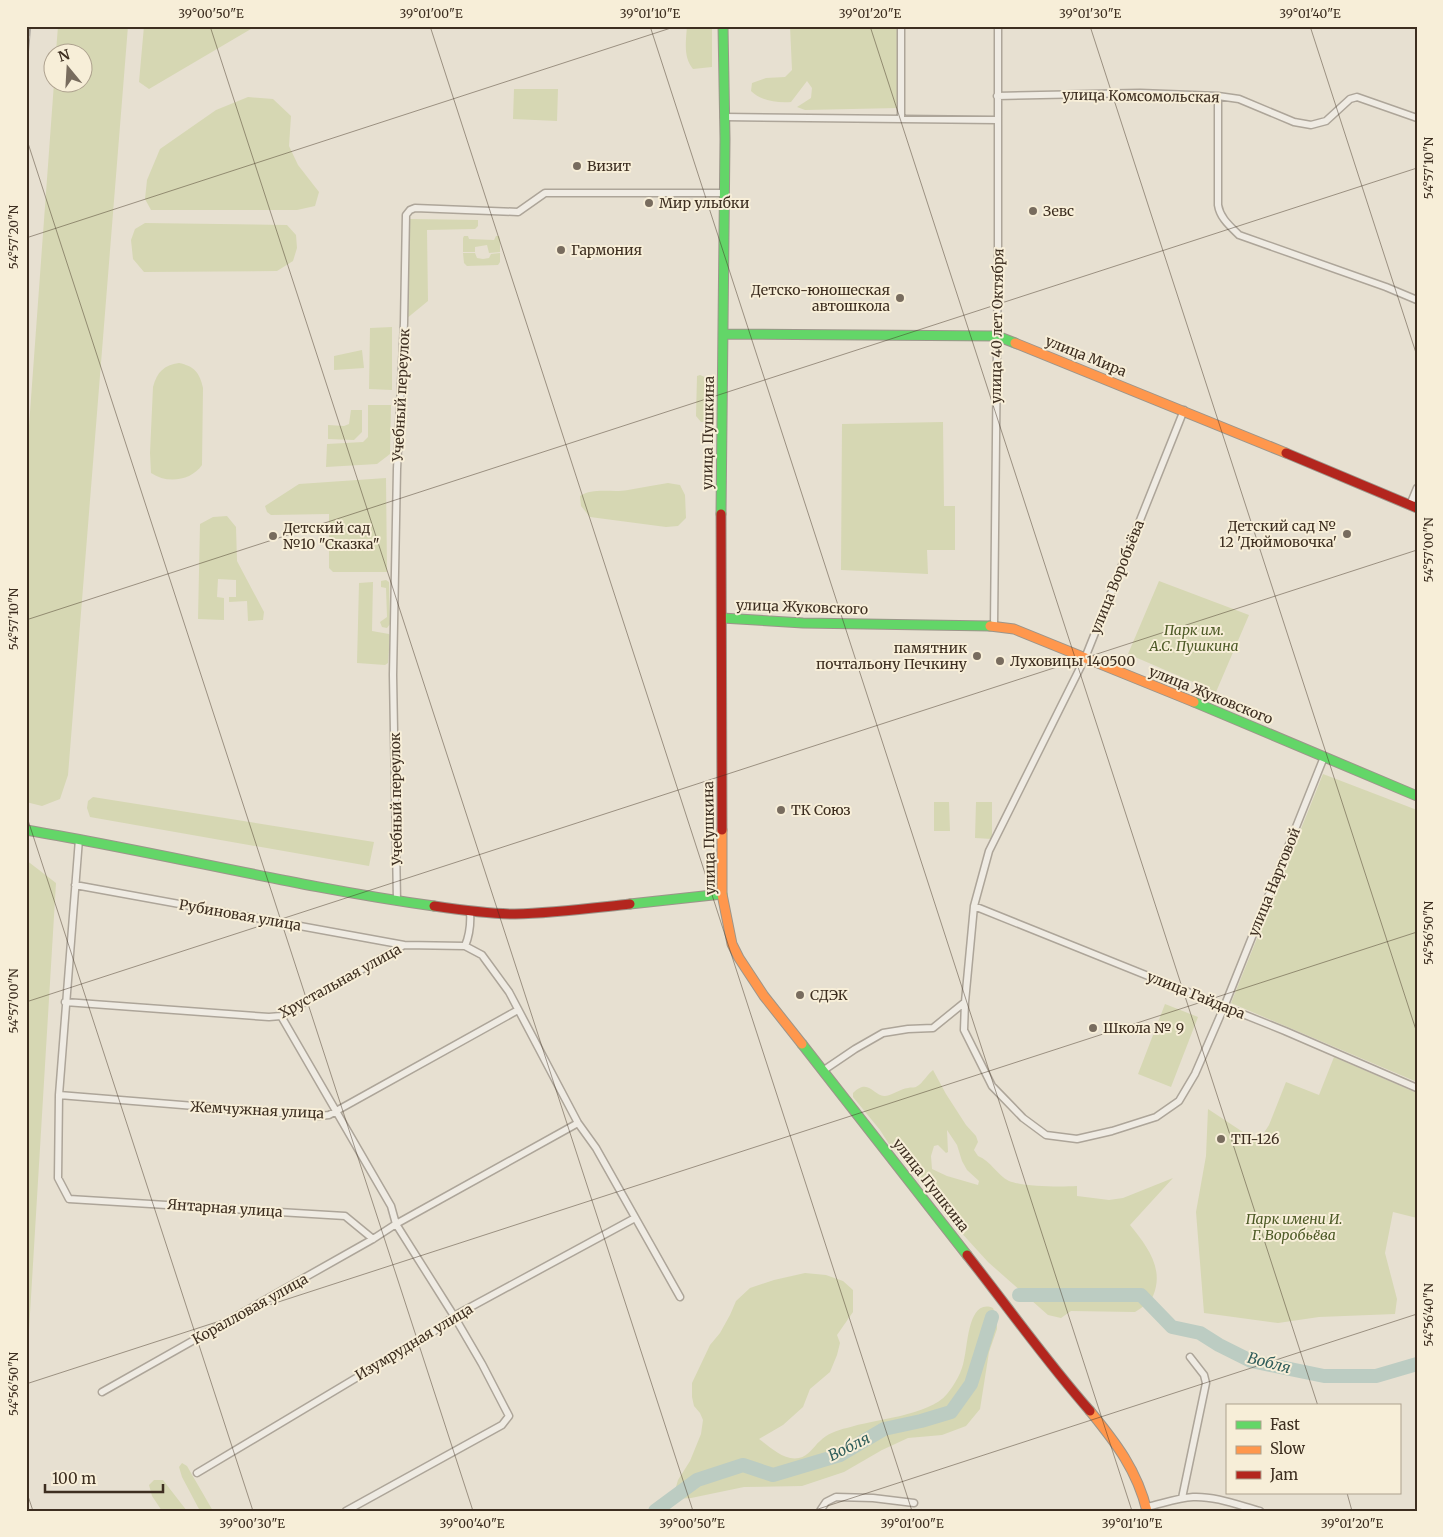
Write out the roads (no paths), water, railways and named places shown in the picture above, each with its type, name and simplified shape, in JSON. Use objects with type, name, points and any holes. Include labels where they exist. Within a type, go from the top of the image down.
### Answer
[{"type":"street","name":"улица Пушкина","points":[[723,26],[725,193],[723,427],[720,472],[722,894],[732,944],[764,996],[824,1070],[1021,1323],[1056,1371],[1117,1445],[1131,1466],[1141,1489],[1146,1509]]},
{"type":"street","points":[[900,119],[901,26]]},
{"type":"street","name":"улица 40 лет Октября","points":[[994,626],[998,26]]},
{"type":"street","name":"улица Комсомольская","points":[[997,96],[1140,93],[1218,96],[1239,99],[1294,122],[1311,125],[1326,121],[1350,99],[1357,97],[1417,118]]},
{"type":"street","points":[[1218,96],[1218,205],[1220,213],[1234,230],[1239,235],[1386,287],[1417,300]]},
{"type":"street","points":[[724,117],[997,120]]},
{"type":"street","name":"Учебный переулок","points":[[397,902],[393,675],[397,468],[406,214],[415,208],[518,212],[545,193],[725,193]]},
{"type":"street","name":"улица Мира","points":[[724,334],[997,336],[1184,410],[1413,507]]},
{"type":"street","name":"улица Воробьёва","points":[[965,1002],[974,906],[989,851],[1085,658],[1184,410]]},
{"type":"street","points":[[1413,507],[1417,488]]},
{"type":"street","name":"улица Жуковского","points":[[722,618],[803,623],[994,626],[1014,629],[1216,711],[1417,796]]},
{"type":"street","name":"улица Нартовой","points":[[965,1002],[964,1030],[992,1086],[1023,1118],[1046,1135],[1077,1139],[1112,1131],[1156,1117],[1179,1101],[1195,1074],[1224,1007],[1324,758]]},
{"type":"street","points":[[26,830],[79,839],[212,868],[397,902],[470,911],[513,914],[555,912],[722,894]]},
{"type":"street","points":[[59,1095],[79,839]]},
{"type":"street","name":"Рубиновая улица","points":[[75,885],[404,945]]},
{"type":"street","name":"улица Гайдара","points":[[974,906],[1224,1007],[1417,1088]]},
{"type":"street","points":[[470,911],[471,922],[465,946],[482,954],[509,992],[578,1123],[596,1148],[680,1297]]},
{"type":"street","name":"Хрустальная улица","points":[[65,1002],[269,1017],[281,1016],[404,945],[465,946]]},
{"type":"street","points":[[824,1070],[883,1033],[933,1028],[965,1002]]},
{"type":"street","name":"Жемчужная улица","points":[[59,1095],[320,1116],[336,1112],[518,1010]]},
{"type":"street","points":[[281,1016],[391,1206],[396,1224],[454,1316],[509,1416],[502,1424],[346,1511]]},
{"type":"street","name":"Янтарная улица","points":[[59,1095],[58,1178],[69,1199],[345,1216],[373,1239]]},
{"type":"street","points":[[396,1224],[578,1123]]},
{"type":"street","name":"Изумрудная улица","points":[[197,1473],[438,1329],[454,1316],[635,1218]]},
{"type":"street","name":"Коралловая улица","points":[[102,1392],[373,1239],[396,1224]]},
{"type":"street","points":[[1182,1498],[1206,1383],[1204,1375],[1190,1358]]},
{"type":"street","points":[[820,1511],[826,1502],[836,1497],[873,1498],[914,1503]]},
{"type":"street","points":[[1146,1509],[1182,1498],[1195,1497],[1212,1499],[1260,1511]]},
{"type":"waterway","name":"Вобля","points":[[1019,1295],[1141,1295],[1172,1327],[1200,1333],[1251,1361],[1324,1376],[1376,1376],[1417,1364]]},
{"type":"waterway","name":"Вобля","points":[[655,1511],[697,1480],[743,1465],[773,1475],[840,1455],[884,1429],[951,1412],[971,1384],[992,1317]]},
{"type":"railway","points":[[26,60],[29,26]]},
{"type":"place","name":"Визит","points":[[577,166]]},
{"type":"place","name":"Мир улыбки","points":[[649,203]]},
{"type":"place","name":"Зевс","points":[[1033,211]]},
{"type":"place","name":"Гармония","points":[[561,250]]},
{"type":"place","name":"Детско-юношеская автошкола","points":[[900,298]]},
{"type":"place","name":"Детский сад № 12 'Дюймовочка'","points":[[1347,534]]},
{"type":"place","name":"Детский сад №10 \"Сказка\"","points":[[273,536]]},
{"type":"place","name":"памятник почтальону Печкину","points":[[977,656]]},
{"type":"place","name":"Луховицы 140500","points":[[1000,661]]},
{"type":"place","name":"ТК Союз","points":[[781,810]]},
{"type":"place","name":"СДЭК","points":[[800,995]]},
{"type":"place","name":"Школа № 9","points":[[1093,1028]]},
{"type":"place","name":"ТП-126","points":[[1221,1139]]},
{"type":"park label","name":"Парк им. А.С. Пушкина","points":[[1194,638]]},
{"type":"park label","name":"Парк имени И. Г. Воробьёва","points":[[1294,1228]]}]
